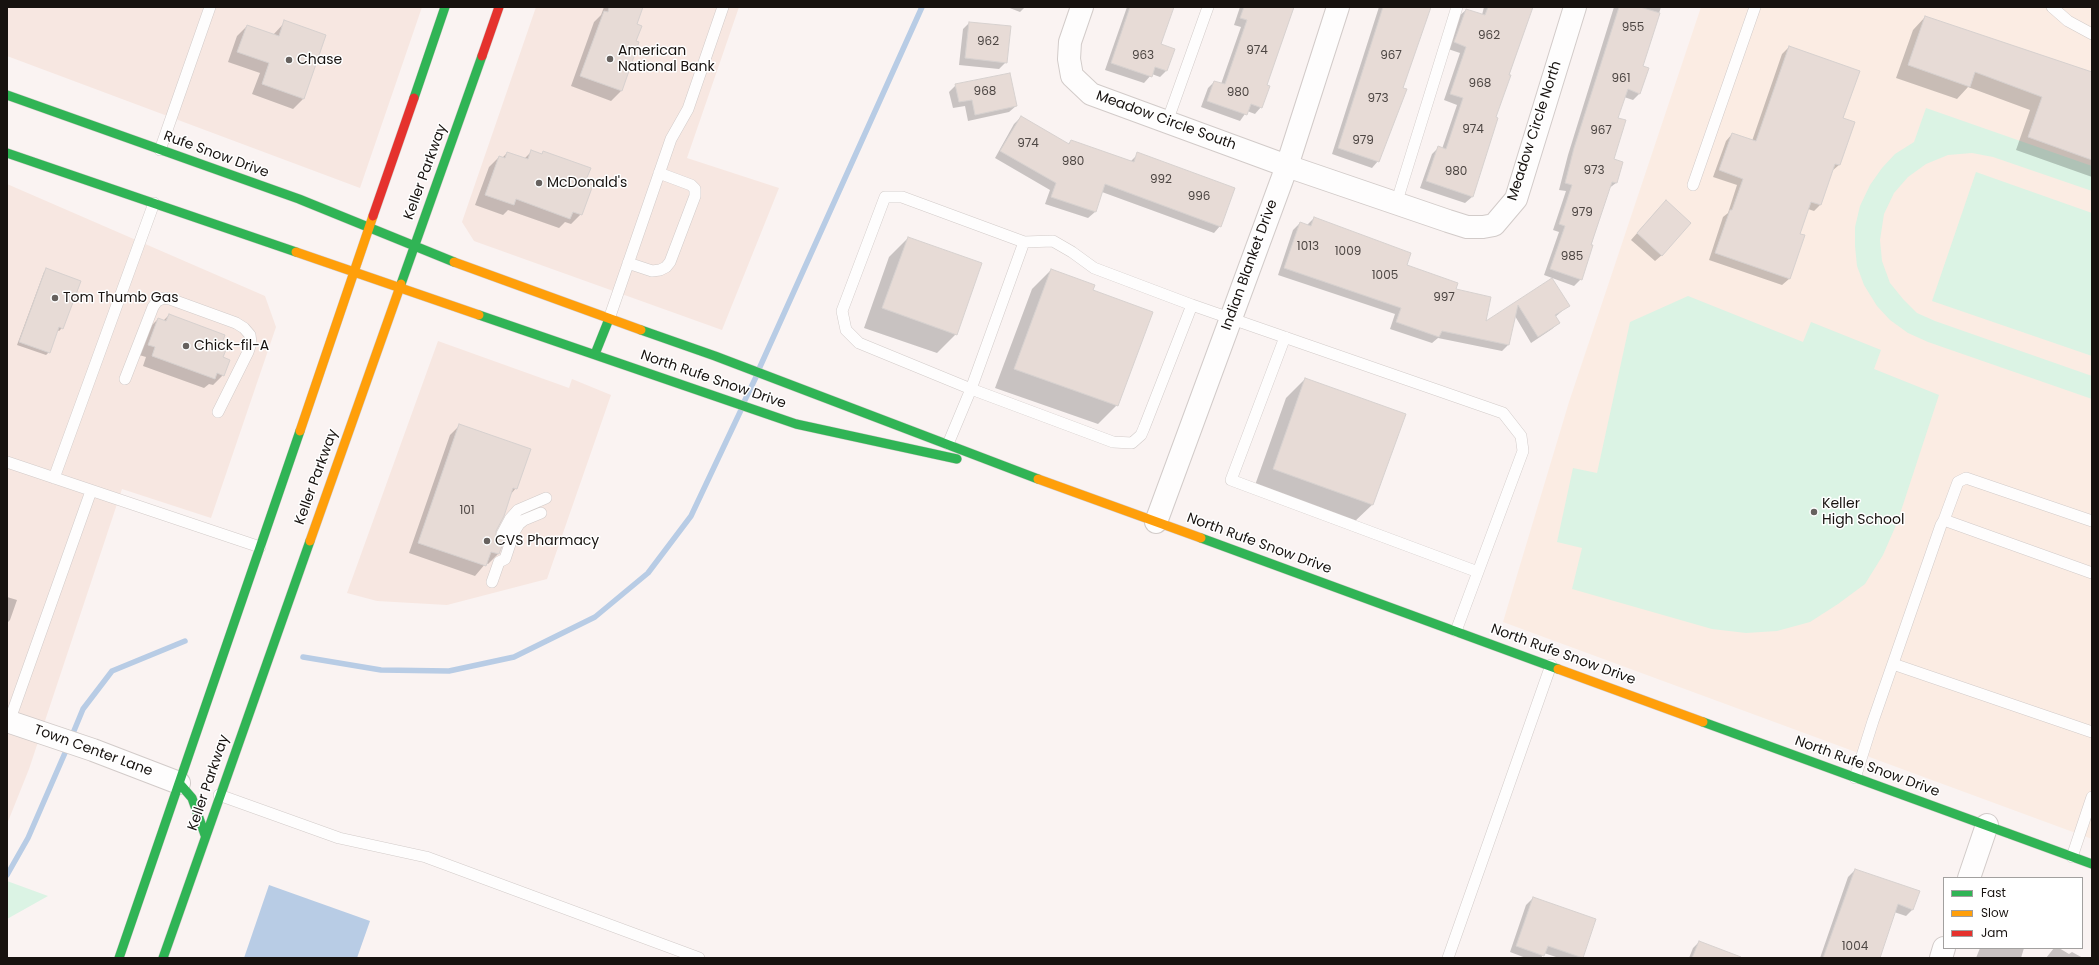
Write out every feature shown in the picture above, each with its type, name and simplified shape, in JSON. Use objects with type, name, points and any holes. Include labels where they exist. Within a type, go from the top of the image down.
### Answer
[{"type":"main road","name":"Keller Parkway","points":[[119,958],[445,7]]},
{"type":"main road","name":"Keller Parkway","points":[[163,958],[219,795],[499,7]]},
{"type":"main road","name":"Rufe Snow Drive","points":[[7,95],[299,199],[414,247]]},
{"type":"main road","points":[[7,153],[354,271],[399,288]]},
{"type":"main road","name":"North Rufe Snow Drive","points":[[414,247],[609,320],[809,390],[1025,474],[2092,864]]},
{"type":"main road","name":"North Rufe Snow Drive","points":[[399,288],[796,424],[1025,474]]},
{"type":"main road","points":[[595,354],[609,320]]},
{"type":"main road","points":[[179,782],[192,798],[205,835]]},
{"type":"street","name":"Meadow Circle South","points":[[1082,7],[1070,42],[1069,54],[1072,76],[1092,94],[1287,166]]},
{"type":"street","name":"Indian Blanket Drive","points":[[1156,522],[1287,166],[1338,7]]},
{"type":"street","name":"Meadow Circle North","points":[[1287,166],[1467,227],[1482,227],[1494,224],[1504,216],[1516,198],[1575,7]]},
{"type":"street","name":"Town Center Lane","points":[[8,721],[93,750],[179,782]]},
{"type":"street","points":[[1969,877],[1987,825]]},
{"type":"lane","points":[[160,150],[210,7]]},
{"type":"lane","points":[[609,320],[671,139],[688,109],[723,7]]},
{"type":"lane","points":[[1168,122],[1208,7]]},
{"type":"lane","points":[[1396,204],[1457,7]]},
{"type":"lane","points":[[1693,185],[1755,7]]},
{"type":"lane","points":[[2052,7],[2068,21],[2092,34]]},
{"type":"lane","points":[[628,263],[652,271],[660,270],[666,267],[670,262],[695,196],[695,189],[691,185],[659,173]]},
{"type":"lane","points":[[1192,305],[1141,435],[1132,443],[1112,442],[971,389],[859,343],[846,330],[842,311],[885,197],[902,197],[1024,242],[1053,241],[1072,252],[1094,268],[1192,305],[1503,413],[1521,436],[1523,451],[1456,631]]},
{"type":"lane","points":[[54,478],[154,204]]},
{"type":"lane","points":[[948,444],[971,389],[1024,242]]},
{"type":"lane","points":[[125,379],[153,307],[157,301],[164,298],[170,299],[236,323],[244,328],[250,335],[251,343],[248,352],[218,412]]},
{"type":"lane","points":[[1285,337],[1231,480],[1478,572]]},
{"type":"lane","points":[[7,462],[260,547]]},
{"type":"lane","points":[[1856,778],[1893,664],[1958,482],[1966,478],[2092,521]]},
{"type":"lane","points":[[8,721],[91,490]]},
{"type":"lane","points":[[502,534],[510,519],[518,510],[546,498]]},
{"type":"lane","points":[[496,554],[489,583],[499,562],[505,559],[514,532],[519,524],[524,520],[541,513]]},
{"type":"lane","points":[[1944,520],[2092,573]]},
{"type":"lane","points":[[1893,664],[2092,732]]},
{"type":"lane","points":[[1448,958],[1551,665]]},
{"type":"lane","points":[[219,795],[339,838],[426,857],[699,958]]},
{"type":"lane","points":[[2072,857],[2092,798]]},
{"type":"shaded area","points":[[7,7],[422,7],[360,188],[7,56]]},
{"type":"shaded area","points":[[536,7],[739,7],[687,158],[779,188],[722,330],[474,241],[462,222]]},
{"type":"shaded area","name":"Keller High School","points":[[1701,7],[2092,7],[2092,839],[1503,622],[1569,402]]},
{"type":"shaded area","points":[[7,184],[265,296],[276,327],[211,518],[122,489],[29,769],[7,824]]},
{"type":"shaded area","points":[[438,341],[569,388],[572,379],[611,395],[547,579],[447,605],[377,601],[347,593]]},
{"type":"green space","points":[[1926,108],[2092,166],[2092,191],[1993,157],[1972,153],[1948,155],[1926,164],[1908,177],[1894,193],[1884,214],[1880,240],[1882,261],[1890,283],[1917,313],[1935,321],[2092,376],[2092,399],[1928,342],[1908,333],[1890,320],[1877,306],[1864,285],[1857,266],[1855,246],[1855,227],[1860,206],[1870,185],[1882,168],[1895,154],[1914,142]]},
{"type":"green space","points":[[1976,172],[2092,213],[2092,356],[1932,301]]},
{"type":"green space","points":[[1688,296],[1803,342],[1811,322],[1881,350],[1874,369],[1939,395],[1897,523],[1883,555],[1865,584],[1810,622],[1777,631],[1746,633],[1712,629],[1572,589],[1582,548],[1557,542],[1573,468],[1597,473],[1630,322]]},
{"type":"green space","points":[[7,881],[48,896],[7,919]]},
{"type":"water","points":[[269,885],[370,921],[357,958],[244,958]]},
{"type":"building","name":"American National Bank","points":[[609,7],[643,7],[637,24],[642,26],[636,41],[639,42],[622,91],[580,76],[604,11],[608,12]]},
{"type":"building","points":[[1130,7],[1174,7],[1161,44],[1175,49],[1167,71],[1155,67],[1152,77],[1111,63]]},
{"type":"building","points":[[1244,7],[1294,7],[1267,85],[1270,86],[1262,108],[1251,104],[1247,115],[1207,101],[1214,81],[1225,84],[1247,20],[1240,18]]},
{"type":"building","points":[[1383,7],[1431,7],[1403,88],[1407,89],[1379,162],[1338,148]]},
{"type":"building","points":[[1488,7],[1533,7],[1509,75],[1511,75],[1496,117],[1498,118],[1473,197],[1426,181],[1438,146],[1446,149],[1463,98],[1450,94],[1466,47],[1454,42],[1466,9],[1485,15]]},
{"type":"building","points":[[1619,7],[1640,7],[1660,13],[1643,66],[1649,68],[1640,94],[1628,89],[1618,118],[1626,120],[1614,159],[1623,162],[1617,183],[1612,182],[1591,245],[1593,245],[1582,280],[1550,269],[1565,226],[1559,224],[1572,185],[1565,183],[1574,148]]},
{"type":"building","points":[[1925,16],[2092,72],[2092,160],[2028,137],[2042,97],[1975,72],[1970,87],[1908,65]]},
{"type":"building","name":"Chase","points":[[284,20],[326,35],[304,99],[262,84],[269,63],[237,52],[247,25],[279,36]]},
{"type":"building","points":[[969,22],[1011,26],[1007,63],[965,58]]},
{"type":"building","points":[[1789,46],[1860,71],[1843,118],[1855,122],[1840,165],[1835,164],[1821,205],[1811,202],[1800,234],[1805,235],[1790,279],[1715,253],[1743,179],[1719,170],[1732,133],[1756,141]]},
{"type":"building","points":[[1010,73],[1017,106],[975,115],[972,100],[959,102],[955,84]]},
{"type":"building","points":[[1021,116],[1069,144],[1071,140],[1134,162],[1137,152],[1235,188],[1221,227],[1105,184],[1096,212],[1051,197],[1056,183],[1000,151]]},
{"type":"building","name":"McDonald's","points":[[531,150],[542,154],[543,151],[591,168],[585,182],[593,185],[582,215],[573,212],[570,219],[516,199],[514,205],[485,195],[499,156],[505,158],[507,152],[528,159]]},
{"type":"building","points":[[1666,200],[1691,223],[1662,256],[1637,233]]},
{"type":"building","points":[[1314,217],[1411,253],[1407,265],[1458,283],[1456,289],[1491,297],[1486,321],[1552,278],[1570,306],[1555,315],[1560,323],[1538,337],[1518,305],[1509,345],[1442,331],[1439,337],[1396,322],[1401,308],[1284,268],[1300,222],[1311,226]]},
{"type":"building","points":[[908,237],[982,263],[957,335],[882,308]]},
{"type":"building","name":"Tom Thumb Gas","points":[[46,268],[81,281],[63,329],[59,327],[50,353],[19,342]]},
{"type":"building","points":[[1051,269],[1095,285],[1093,290],[1153,312],[1118,406],[1014,369]]},
{"type":"building","name":"Chick-fil-A","points":[[169,314],[225,335],[220,348],[226,350],[223,357],[230,360],[224,376],[217,373],[215,379],[152,356],[155,347],[148,345],[158,318],[166,321]]},
{"type":"building","points":[[1305,378],[1406,414],[1373,505],[1273,469]]},
{"type":"building","name":"CVS Pharmacy","points":[[459,424],[531,449],[517,489],[513,488],[504,516],[496,531],[496,538],[504,541],[499,554],[491,552],[486,566],[418,543]]},
{"type":"building","points":[[1855,869],[1920,891],[1913,910],[1898,904],[1880,958],[1823,958]]},
{"type":"building","points":[[1533,897],[1596,919],[1583,958],[1548,946],[1544,956],[1516,946]]},
{"type":"building","points":[[1699,941],[1741,957],[1741,958],[1692,958]]},
{"type":"waterway","points":[[759,369],[922,7]]},
{"type":"waterway","points":[[744,402],[756,377]]},
{"type":"waterway","points":[[303,657],[381,670],[449,671],[514,657],[595,617],[648,573],[691,516],[741,410]]},
{"type":"waterway","points":[[71,738],[83,709],[112,671],[185,641]]},
{"type":"waterway","points":[[7,875],[28,838],[68,746]]},
{"type":"traffic: fast","points":[[414,98],[445,7]]},
{"type":"traffic: fast","points":[[401,284],[482,56]]},
{"type":"traffic: fast","points":[[7,95],[299,199],[454,262]]},
{"type":"traffic: fast","points":[[7,153],[296,252]]},
{"type":"traffic: fast","points":[[479,315],[796,424],[957,459]]},
{"type":"traffic: fast","points":[[595,354],[609,319]]},
{"type":"traffic: fast","points":[[641,330],[715,356],[1038,479]]},
{"type":"traffic: fast","points":[[119,958],[300,431]]},
{"type":"traffic: fast","points":[[1201,538],[1558,669]]},
{"type":"traffic: fast","points":[[163,958],[310,541]]},
{"type":"traffic: fast","points":[[1703,722],[2092,864]]},
{"type":"traffic: fast","points":[[179,783],[192,798],[205,835]]},
{"type":"traffic: slow","points":[[300,431],[373,216]]},
{"type":"traffic: slow","points":[[296,252],[479,315]]},
{"type":"traffic: slow","points":[[454,262],[641,330]]},
{"type":"traffic: slow","points":[[310,541],[401,284]]},
{"type":"traffic: slow","points":[[1038,479],[1201,538]]},
{"type":"traffic: slow","points":[[1558,669],[1703,722]]},
{"type":"traffic: jam","points":[[482,56],[499,7]]},
{"type":"traffic: jam","points":[[373,216],[414,98]]},
{"type":"place","name":"American National Bank","points":[[610,59]]},
{"type":"place","name":"Chase","points":[[289,60]]},
{"type":"place","name":"McDonald's","points":[[539,183]]},
{"type":"place","name":"Tom Thumb Gas","points":[[55,298]]},
{"type":"place","name":"Chick-fil-A","points":[[186,346]]},
{"type":"place","name":"Keller High School","points":[[1814,512]]},
{"type":"place","name":"CVS Pharmacy","points":[[487,541]]}]
